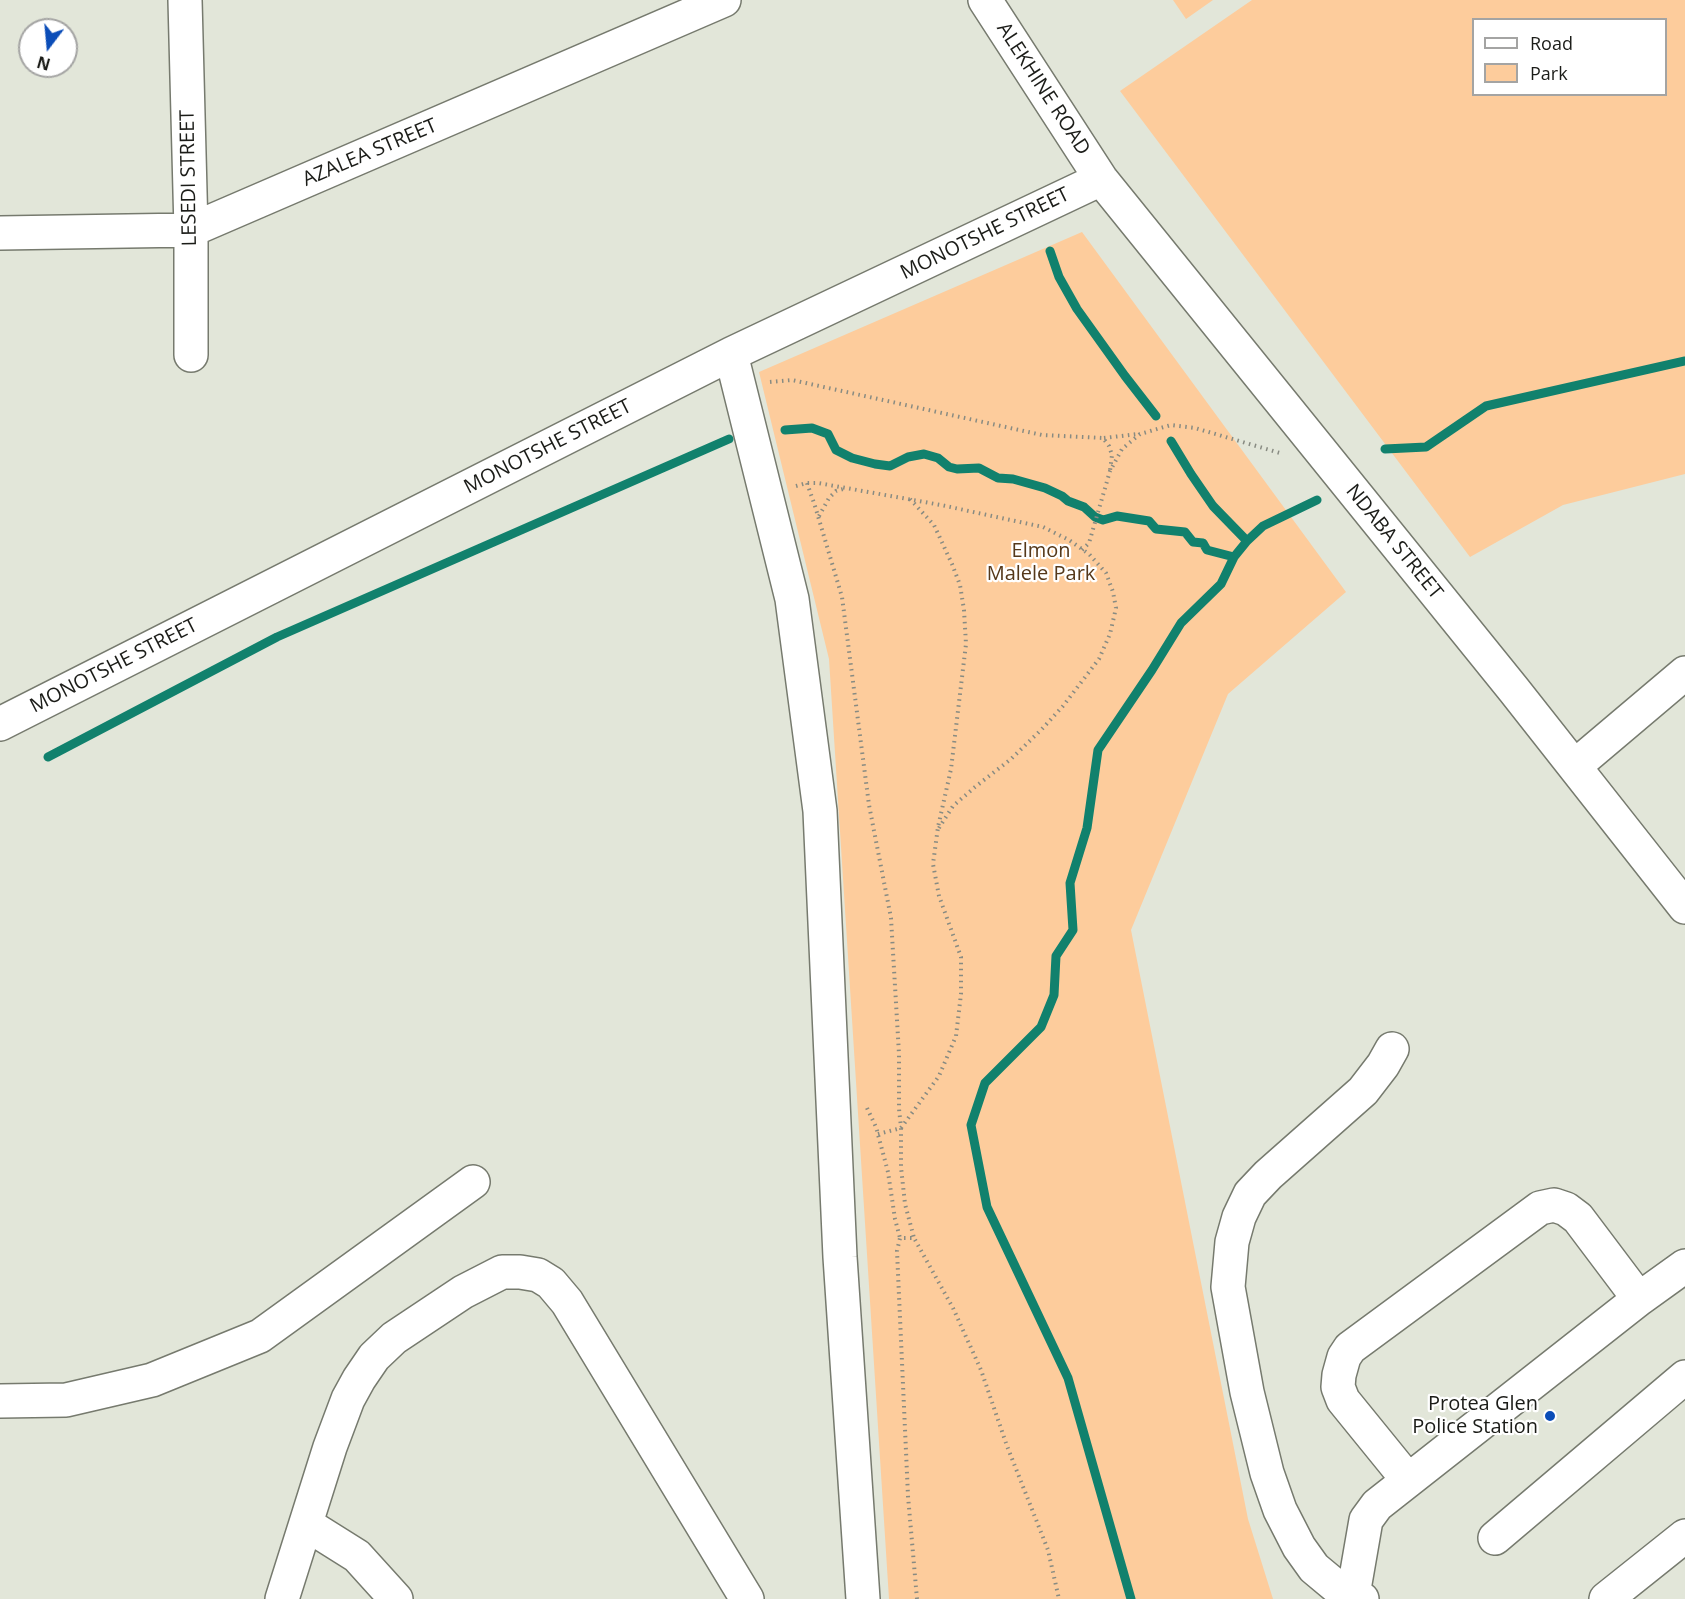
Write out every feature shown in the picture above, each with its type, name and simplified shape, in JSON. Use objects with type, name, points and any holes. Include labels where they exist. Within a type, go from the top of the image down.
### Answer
[{"type":"street","name":"LESEDI STREET","points":[[185,0],[191,231],[191,356]]},
{"type":"street","name":"AZALEA STREET","points":[[0,233],[191,231],[724,0]]},
{"type":"street","name":"ALEKHINE ROAD","points":[[985,0],[1101,179]]},
{"type":"street","name":"MONOTSHE STREET","points":[[0,724],[735,369],[1101,179]]},
{"type":"street","name":"NDABA STREET","points":[[1101,179],[1575,766],[1685,907]]},
{"type":"street","points":[[735,369],[792,599],[820,811],[840,1257],[863,1599]]},
{"type":"street","points":[[1575,766],[1685,672]]},
{"type":"street","points":[[1392,1049],[1363,1091],[1268,1175],[1250,1194],[1239,1217],[1232,1242],[1228,1287],[1247,1392],[1267,1473],[1280,1510],[1299,1547],[1314,1568],[1338,1588],[1358,1597],[1366,1520],[1377,1505],[1639,1299],[1685,1266]]},
{"type":"street","points":[[0,1401],[66,1400],[152,1380],[260,1336],[473,1182]]},
{"type":"street","points":[[1408,1480],[1343,1400],[1338,1387],[1339,1375],[1350,1348],[1540,1208],[1554,1205],[1566,1209],[1578,1218],[1639,1299]]},
{"type":"street","points":[[282,1599],[330,1447],[348,1399],[359,1379],[374,1357],[394,1338],[453,1298],[502,1272],[538,1275],[551,1283],[567,1302],[747,1599]]},
{"type":"street","points":[[1495,1538],[1685,1377]]},
{"type":"street","points":[[306,1524],[357,1556],[375,1573],[396,1599]]},
{"type":"street","points":[[1606,1599],[1685,1536]]},
{"type":"path","points":[[735,369],[1042,435],[1103,438],[1140,434],[1171,425],[1195,428],[1294,458],[1313,441]]},
{"type":"path","points":[[1082,550],[1089,543],[1110,471],[1122,449],[1140,434]]},
{"type":"path","points":[[1103,438],[1112,455],[1110,471]]},
{"type":"path","points":[[766,494],[807,483],[818,483],[910,499],[1042,527],[1069,540],[1089,554],[1106,573],[1116,608],[1110,634],[1100,659],[1042,729],[1011,759],[953,806],[937,831]]},
{"type":"path","points":[[807,483],[842,597],[869,805],[891,918],[898,1044],[901,1167],[905,1204],[914,1238],[953,1308],[981,1370],[1048,1550],[1059,1599]]},
{"type":"path","points":[[819,517],[829,498],[836,491],[846,488]]},
{"type":"path","points":[[878,1134],[901,1128],[939,1077],[956,1036],[961,994],[961,957],[939,896],[933,864],[958,718],[966,644],[964,610],[960,585],[945,545],[934,525],[910,499]]},
{"type":"path","points":[[867,1107],[878,1134],[888,1172],[900,1238],[897,1251],[908,1496],[917,1599]]},
{"type":"path","points":[[900,1238],[914,1238]]},
{"type":"green space","points":[[1173,0],[1213,0],[1186,19]]},
{"type":"green space","points":[[1252,0],[1685,0],[1685,474],[1563,505],[1470,557],[1120,91]]},
{"type":"green space","name":"Elmon Malele Park","points":[[1082,232],[1346,592],[1228,694],[1131,930],[1248,1519],[1273,1599],[889,1599],[829,659],[759,372]]},
{"type":"waterway","points":[[1050,251],[1059,277],[1077,309],[1156,416]]},
{"type":"waterway","points":[[1385,449],[1426,447],[1486,406],[1685,361]]},
{"type":"waterway","points":[[785,430],[812,428],[828,434],[836,450],[852,458],[875,464],[890,466],[908,457],[924,454],[938,458],[949,467],[979,468],[998,478],[1013,479],[1045,488],[1084,507],[1095,517],[1103,520],[1117,516],[1149,521],[1156,529],[1185,532],[1193,542],[1203,543],[1207,550],[1234,557]]},
{"type":"waterway","points":[[48,757],[277,637],[729,439]]},
{"type":"waterway","points":[[1171,441],[1213,506],[1247,541]]},
{"type":"waterway","points":[[1131,1599],[1068,1378],[987,1207],[971,1125],[985,1083],[1041,1027],[1054,995],[1056,956],[1073,930],[1070,883],[1087,828],[1098,750],[1181,623],[1221,584],[1234,557],[1247,541],[1263,526],[1317,500]]},
{"type":"place","name":"Protea Glen Police Station","points":[[1550,1416]]}]
